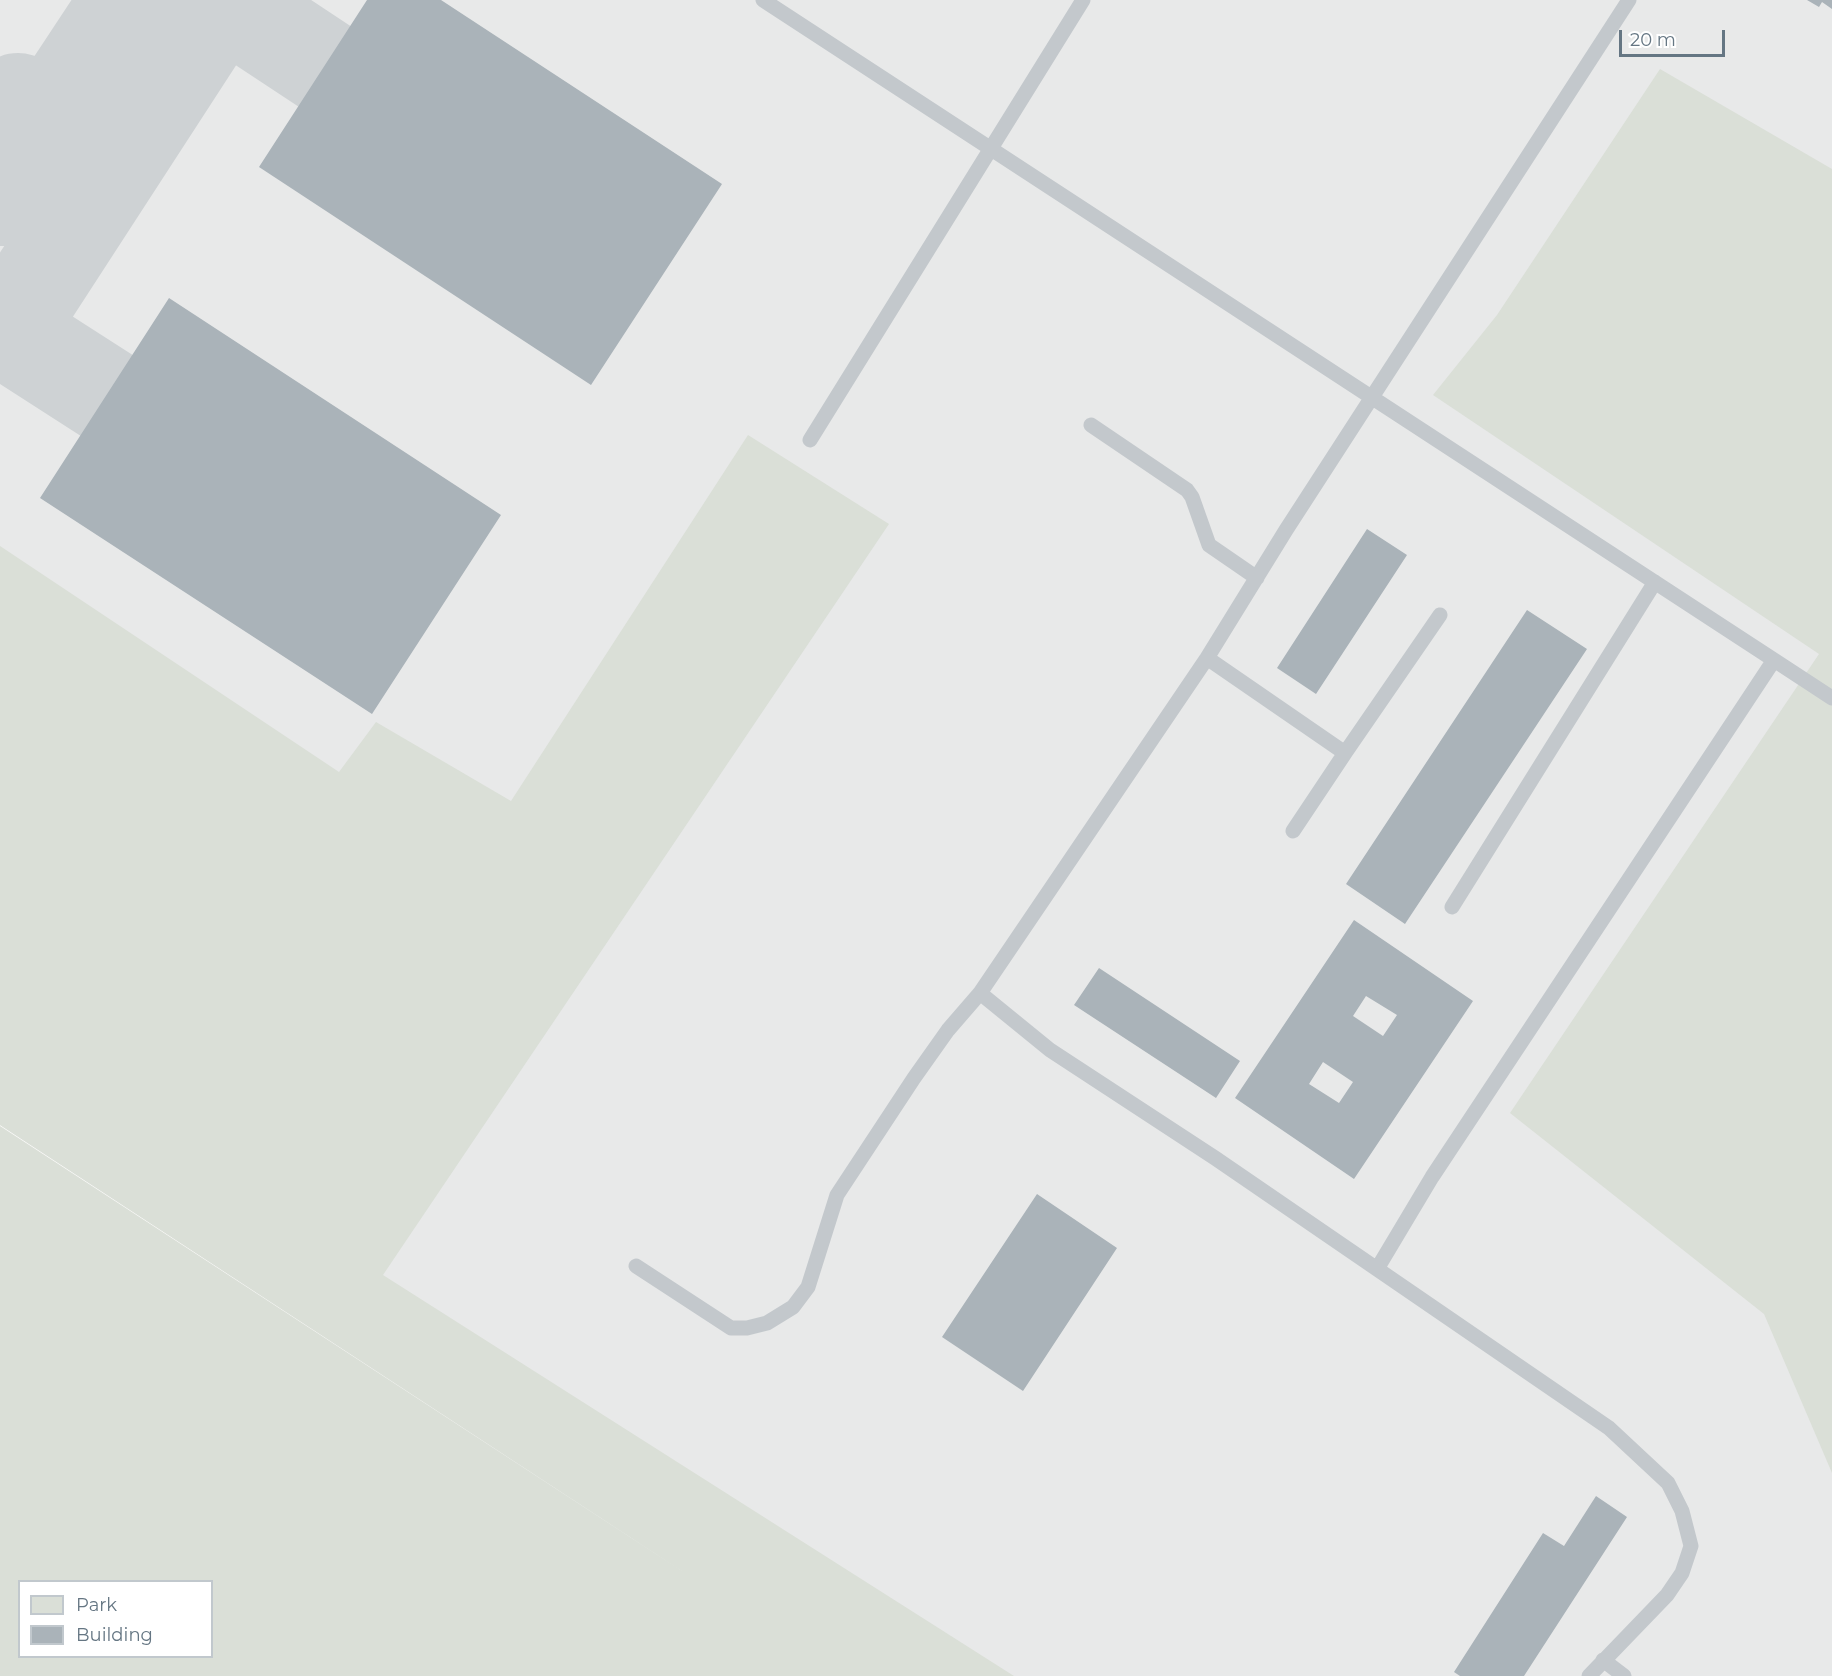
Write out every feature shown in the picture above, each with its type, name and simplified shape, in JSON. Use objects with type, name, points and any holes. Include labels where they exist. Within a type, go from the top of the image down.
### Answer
[{"type":"lane","points":[[764,0],[1832,698]]},
{"type":"lane","points":[[810,440],[1083,0]]},
{"type":"lane","points":[[636,1266],[731,1328],[747,1328],[767,1323],[793,1307],[808,1287],[837,1195],[914,1078],[948,1030],[980,993],[1206,658],[1371,398],[1629,0]]},
{"type":"lane","points":[[1091,425],[1187,490],[1192,497],[1209,544],[1257,578]]},
{"type":"lane","points":[[1452,907],[1655,582]]},
{"type":"lane","points":[[1293,831],[1440,615]]},
{"type":"lane","points":[[1206,658],[1345,753]]},
{"type":"lane","points":[[1377,1269],[1432,1177],[1774,660]]},
{"type":"lane","points":[[980,993],[1050,1050],[1215,1158],[1609,1428],[1668,1483],[1682,1511],[1691,1546],[1682,1573],[1650,1614],[1589,1676]]},
{"type":"lane","points":[[1603,1660],[1624,1676]]},
{"type":"shaded area","points":[[0,0],[1832,0],[1832,1676],[843,1676],[0,1125]]},
{"type":"green space","points":[[1660,69],[1832,169],[1832,1473],[1764,1314],[1510,1113],[1819,654],[1433,395],[1497,315]]},
{"type":"green space","points":[[748,435],[889,524],[383,1275],[1014,1676],[0,1676],[0,1126],[705,1586],[0,1125],[0,546],[339,772],[376,722],[511,801]]},
{"type":"building","points":[[367,0],[441,0],[722,184],[591,385],[259,167]]},
{"type":"building","points":[[1807,0],[1832,0],[1832,9],[1822,2],[1819,7]]},
{"type":"building","points":[[169,298],[501,515],[372,714],[40,498]]},
{"type":"building","points":[[1367,529],[1407,555],[1316,694],[1277,668]]},
{"type":"building","points":[[1527,610],[1587,649],[1405,924],[1346,884]]},
{"type":"building","points":[[1354,920],[1473,1001],[1354,1179],[1235,1098]],"holes":[[[1366,996],[1397,1015],[1383,1036],[1353,1016]],[[1323,1062],[1353,1082],[1339,1103],[1309,1084]]]},
{"type":"building","points":[[1099,968],[1240,1061],[1216,1098],[1074,1005]]},
{"type":"building","points":[[1037,1194],[1117,1248],[1023,1391],[942,1337]]},
{"type":"building","points":[[1596,1496],[1627,1517],[1524,1676],[1460,1676],[1454,1672],[1543,1533],[1564,1546]]},
{"type":"taxiway","points":[[0,198],[30,152],[34,139],[32,118],[18,101],[40,108],[54,105],[65,97],[129,0]]},
{"type":"taxiway","points":[[0,315],[13,311],[31,293],[203,28],[207,15],[206,0]]},
{"type":"taxiway","points":[[224,0],[324,66]]},
{"type":"taxiway","points":[[0,327],[106,395]]}]
